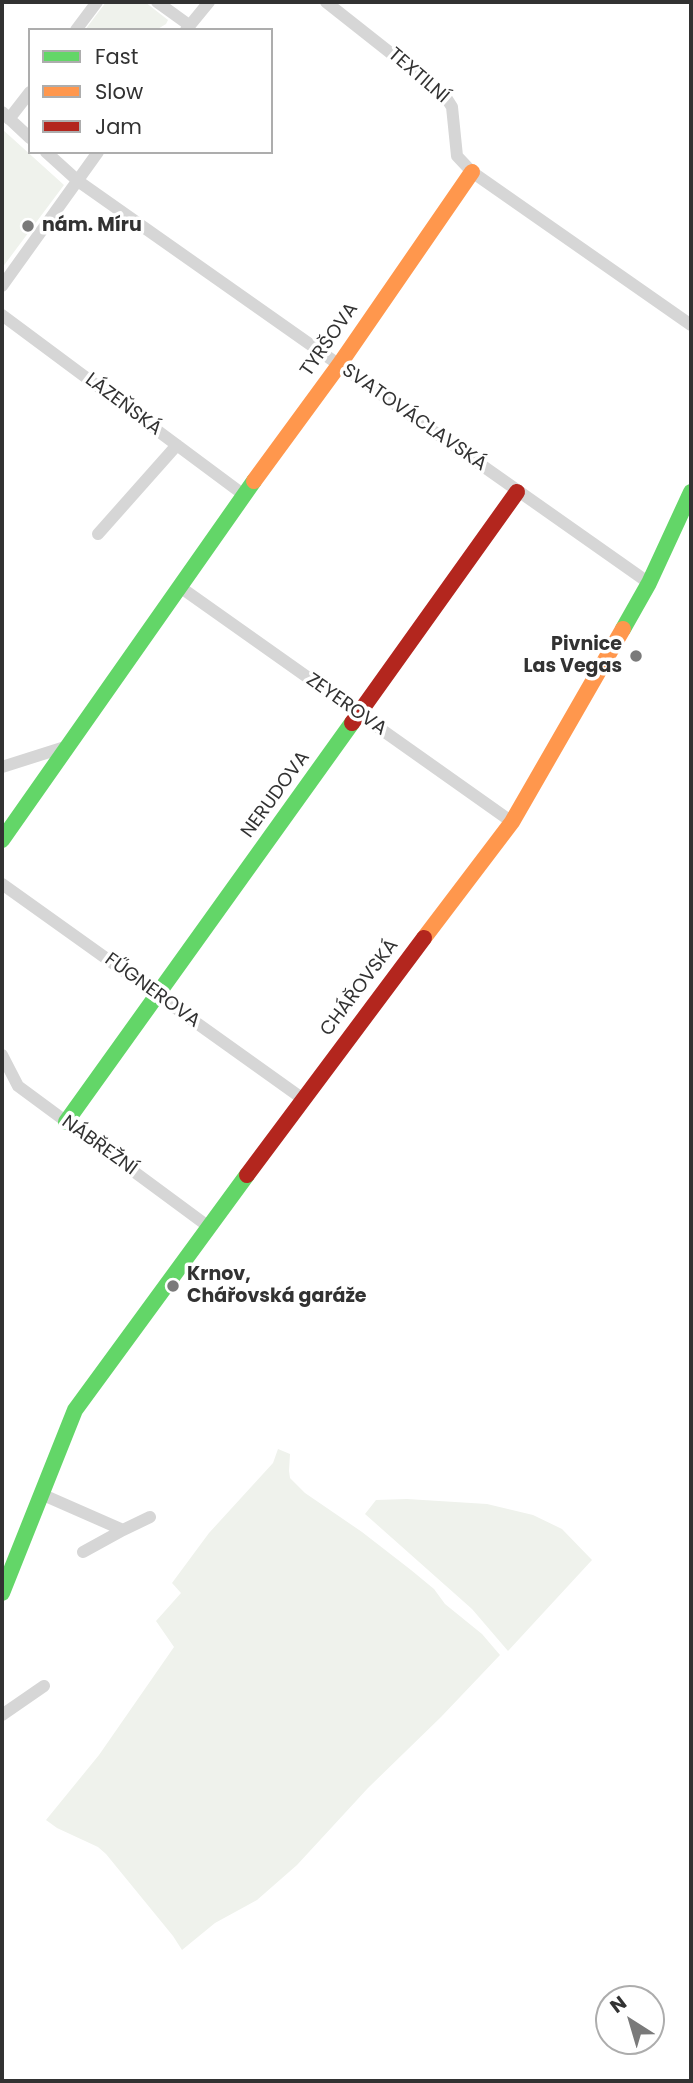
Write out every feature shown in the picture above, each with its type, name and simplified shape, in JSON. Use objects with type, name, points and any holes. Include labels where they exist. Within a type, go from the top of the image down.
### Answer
[{"type":"street","points":[[78,28],[97,2]]},
{"type":"street","points":[[157,2],[187,27],[209,2]]},
{"type":"street","name":"TEXTILNÍ","points":[[326,2],[445,96],[452,107],[457,156],[472,172]]},
{"type":"street","points":[[28,94],[5,116],[28,136]]},
{"type":"street","name":"SVATOVÁCLAVSKÁ","points":[[48,154],[78,181],[649,583]]},
{"type":"street","points":[[2,286],[98,154]]},
{"type":"street","points":[[472,172],[691,325]]},
{"type":"street","name":"TYRŠOVA","points":[[2,840],[65,747],[339,365],[472,172]]},
{"type":"street","name":"LÁZEŇSKÁ","points":[[2,315],[244,495]]},
{"type":"street","points":[[98,534],[177,445]]},
{"type":"street","name":"NERUDOVA","points":[[66,1122],[517,492]]},
{"type":"street","name":"CHÁŘOVSKÁ","points":[[2,1593],[75,1410],[303,1099],[512,822],[649,583],[691,492]]},
{"type":"street","name":"ZEYEROVA","points":[[180,587],[512,822]]},
{"type":"street","points":[[2,767],[65,747]]},
{"type":"street","name":"FŰGNEROVA","points":[[2,884],[303,1099]]},
{"type":"street","name":"NÁBŘEŽNÍ","points":[[2,1055],[18,1086],[209,1227]]},
{"type":"street","points":[[41,1494],[123,1530]]},
{"type":"street","points":[[83,1552],[150,1517]]},
{"type":"street","points":[[2,1715],[44,1686]]},
{"type":"shaded area","points":[[106,2],[145,2],[168,20],[159,28],[86,28]]},
{"type":"shaded area","points":[[2,129],[64,185],[2,268]]},
{"type":"shaded area","points":[[278,1449],[290,1454],[290,1478],[305,1493],[362,1532],[434,1589],[445,1604],[482,1634],[500,1655],[368,1788],[297,1865],[257,1900],[215,1923],[182,1950],[106,1854],[98,1847],[46,1820],[99,1755],[174,1647],[156,1621],[181,1593],[172,1583],[209,1533],[273,1463]]},
{"type":"shaded area","points":[[407,1499],[487,1504],[533,1515],[562,1529],[592,1560],[508,1651],[472,1609],[365,1514],[376,1500]]},
{"type":"traffic: fast","points":[[2,840],[254,481]]},
{"type":"traffic: fast","points":[[623,629],[649,583],[691,492]]},
{"type":"traffic: fast","points":[[66,1122],[352,723]]},
{"type":"traffic: fast","points":[[2,1593],[75,1410],[247,1175]]},
{"type":"traffic: slow","points":[[254,481],[339,365],[472,172]]},
{"type":"traffic: slow","points":[[424,938],[512,822],[623,629]]},
{"type":"traffic: jam","points":[[352,723],[517,492]]},
{"type":"traffic: jam","points":[[247,1175],[424,938]]},
{"type":"place","name":"nám. Míru","points":[[28,226]]},
{"type":"place","name":"Pivnice Las Vegas","points":[[636,656]]},
{"type":"place","name":"Krnov, Chářovská garáže","points":[[173,1286]]}]
